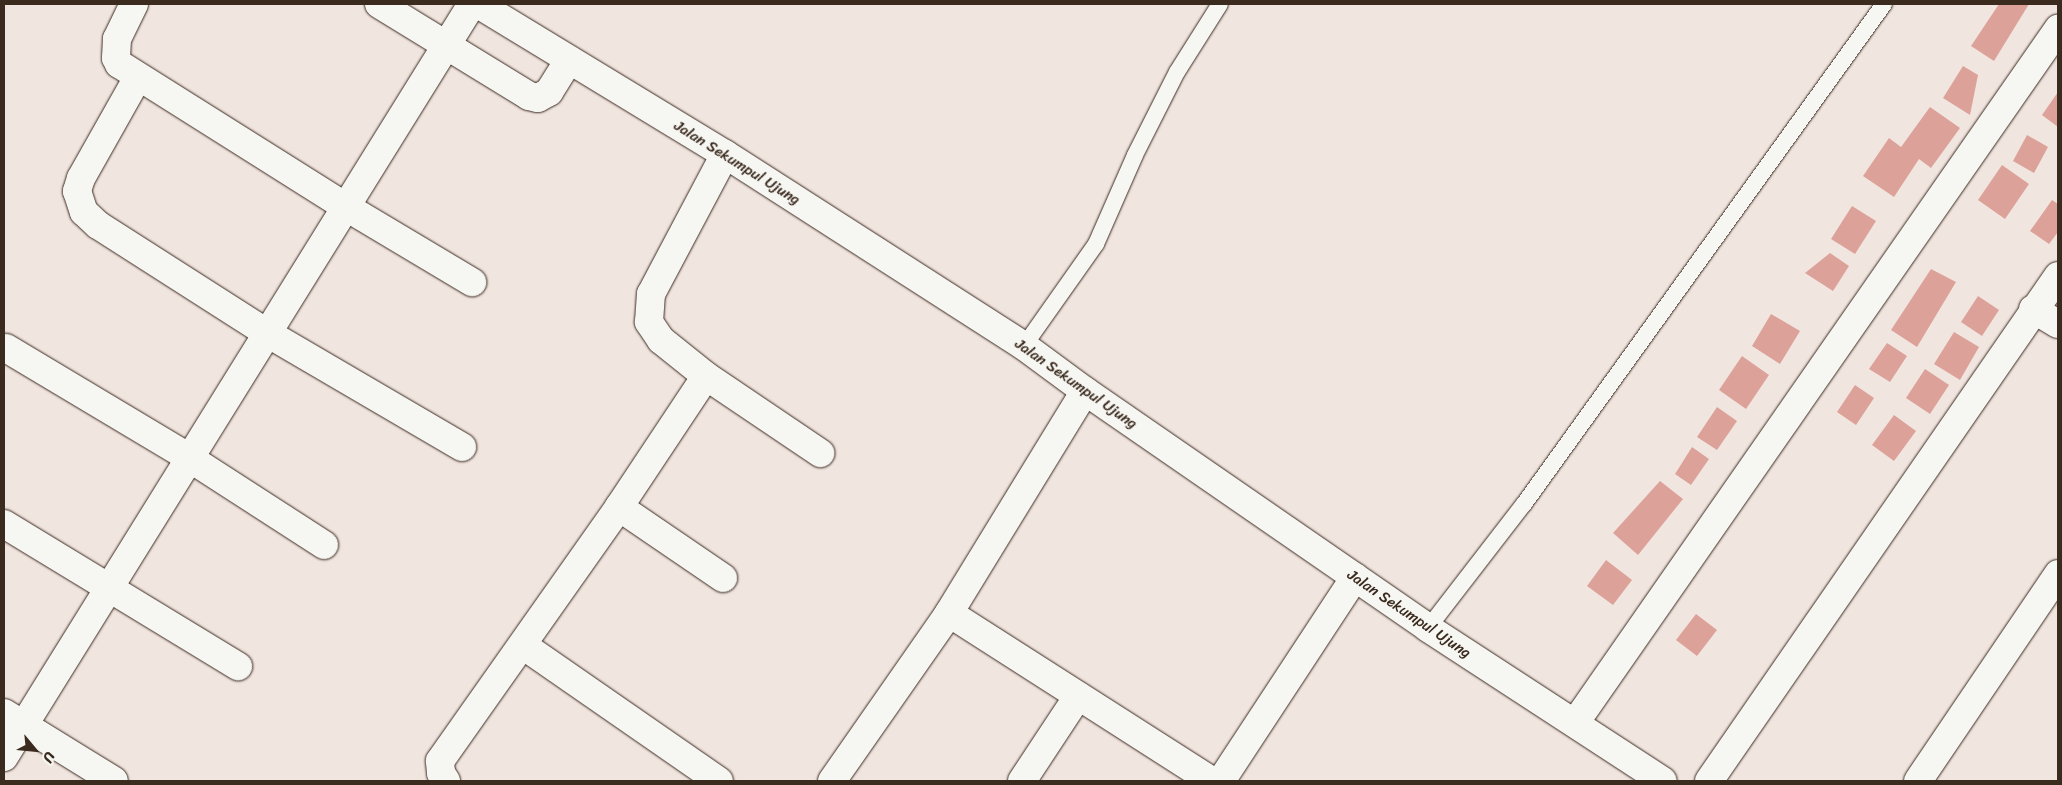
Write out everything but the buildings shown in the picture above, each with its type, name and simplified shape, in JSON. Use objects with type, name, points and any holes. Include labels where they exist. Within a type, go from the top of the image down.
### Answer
[{"type":"street","points":[[134,4],[117,39],[116,58],[120,64],[346,207],[472,282]]},
{"type":"street","points":[[379,4],[529,96],[538,98],[549,92],[569,60]]},
{"type":"street","points":[[4,757],[14,719],[109,588],[188,457],[472,4]]},
{"type":"street","name":"Jalan Sekumpul Ujung","points":[[478,4],[725,154],[1024,346],[1085,391],[1428,628],[1575,723],[1653,778]]},
{"type":"street","points":[[1575,723],[2058,29]]},
{"type":"street","points":[[138,77],[81,178],[77,191],[78,201],[98,225],[267,333],[462,447]]},
{"type":"street","points":[[725,154],[652,294],[649,322],[661,340],[706,376],[820,453]]},
{"type":"street","points":[[1709,781],[2058,276]]},
{"type":"street","points":[[2033,310],[2058,324]]},
{"type":"street","points":[[6,348],[188,457],[324,545]]},
{"type":"street","points":[[446,781],[440,761],[524,646],[706,376]]},
{"type":"street","points":[[832,781],[949,613],[1085,391]]},
{"type":"street","points":[[619,507],[723,578]]},
{"type":"street","points":[[4,524],[238,666]]},
{"type":"street","points":[[1918,781],[2058,574]]},
{"type":"street","points":[[1221,781],[1355,577]]},
{"type":"street","points":[[949,613],[1212,781]]},
{"type":"street","points":[[524,646],[719,781]]},
{"type":"street","points":[[1022,781],[1078,696]]},
{"type":"street","points":[[14,719],[114,781]]},
{"type":"lane","points":[[1024,346],[1096,244],[1177,72],[1220,4]]},
{"type":"lane","points":[[1428,628],[1524,504],[1884,4]]}]
